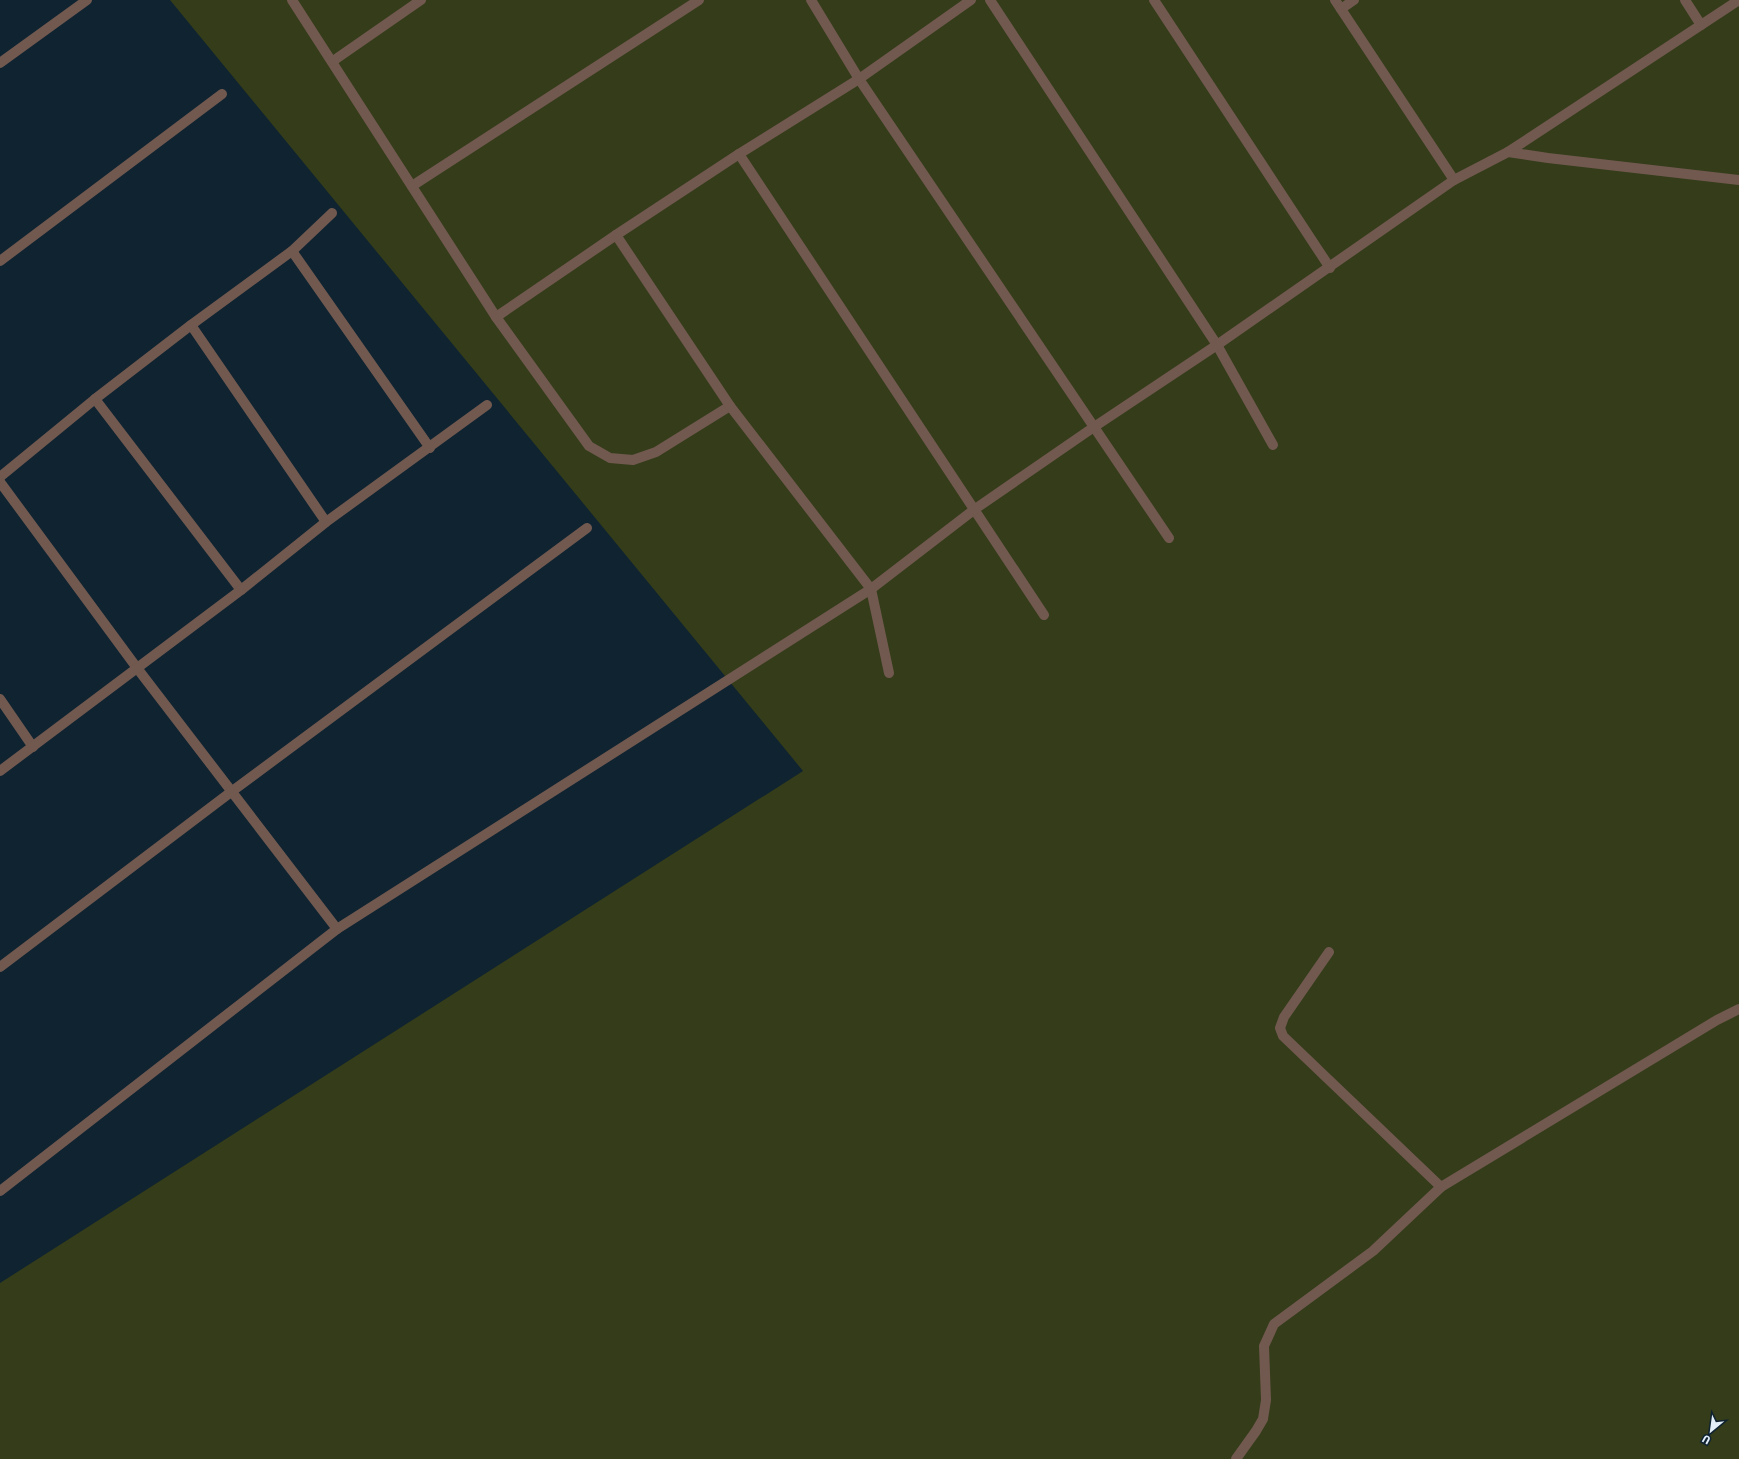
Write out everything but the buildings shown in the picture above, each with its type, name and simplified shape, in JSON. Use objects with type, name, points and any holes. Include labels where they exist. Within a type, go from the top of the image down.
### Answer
[{"type":"street","points":[[0,63],[87,0]]},
{"type":"street","points":[[292,0],[333,61],[496,316],[589,446],[610,458],[633,460],[656,452],[730,406]]},
{"type":"street","points":[[333,61],[421,0]]},
{"type":"street","points":[[412,186],[699,0]]},
{"type":"street","points":[[811,0],[859,79],[1169,538]]},
{"type":"street","points":[[496,316],[739,154],[859,79],[971,0]]},
{"type":"street","points":[[990,0],[1217,345],[1272,445]]},
{"type":"street","points":[[1154,0],[1330,268]]},
{"type":"street","points":[[1335,0],[1454,180]]},
{"type":"street","points":[[1341,9],[1354,0]]},
{"type":"street","points":[[1685,0],[1701,25]]},
{"type":"street","points":[[0,1191],[337,929],[872,589],[975,509],[1330,268],[1454,180],[1508,152],[1739,0]]},
{"type":"street","points":[[0,261],[222,94]]},
{"type":"street","points":[[1508,152],[1739,180]]},
{"type":"street","points":[[739,154],[1044,615]]},
{"type":"street","points":[[0,477],[95,399],[191,325],[292,251],[332,213]]},
{"type":"street","points":[[616,235],[730,406],[872,589],[889,673]]},
{"type":"street","points":[[292,251],[430,448]]},
{"type":"street","points":[[191,325],[326,522]]},
{"type":"street","points":[[95,399],[241,590]]},
{"type":"street","points":[[0,771],[241,590],[326,522],[430,448],[487,405]]},
{"type":"street","points":[[0,482],[137,668],[337,929]]},
{"type":"street","points":[[0,967],[231,792],[587,528]]},
{"type":"street","points":[[0,699],[32,747]]},
{"type":"street","points":[[1329,952],[1284,1017],[1280,1028],[1283,1036],[1441,1187]]},
{"type":"street","points":[[1236,1459],[1263,1419],[1266,1400],[1264,1346],[1274,1324],[1373,1251],[1441,1187],[1717,1020],[1739,1009]]},
{"type":"green space","points":[[170,0],[1739,0],[1739,1459],[0,1459],[0,1283],[803,771]]}]
